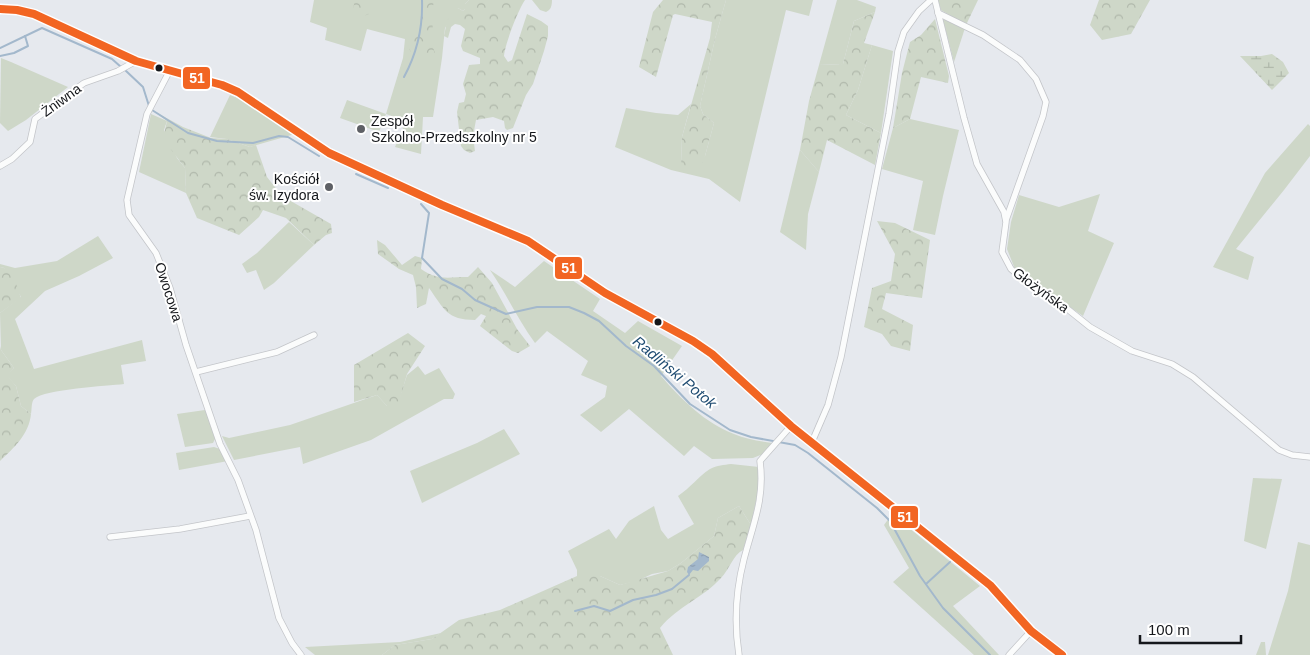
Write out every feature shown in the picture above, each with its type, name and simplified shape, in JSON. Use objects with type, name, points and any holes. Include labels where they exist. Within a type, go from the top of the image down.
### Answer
[{"type":"street","name":"Głożyńska","points":[[933,0],[977,164],[1004,212],[1006,222],[1002,252],[1011,269],[1031,286],[1060,303],[1090,327],[1132,351],[1172,364],[1192,377],[1279,450],[1310,458]]},
{"type":"street","points":[[812,442],[828,405],[841,357],[889,114],[898,51],[904,32],[919,11],[933,0]]},
{"type":"street","points":[[0,9],[17,10],[46,18],[136,61],[238,92],[329,152],[434,201],[528,241],[605,293],[693,341],[712,354],[791,426],[990,585],[1031,631],[1062,655]]},
{"type":"street","points":[[938,13],[983,36],[1020,60],[1036,79],[1046,102],[1043,116],[1006,222]]},
{"type":"street","name":"Żniwna","points":[[0,166],[12,159],[30,142],[35,120],[84,83],[118,71],[136,61]]},
{"type":"street","name":"Owocowa","points":[[169,72],[147,114],[126,200],[129,215],[153,248],[160,262],[220,444],[238,480],[256,530],[279,618],[292,643],[301,655]]},
{"type":"street","points":[[196,372],[277,352],[314,335]]},
{"type":"street","points":[[739,655],[736,635],[740,574],[760,504],[763,478],[760,461],[791,426]]},
{"type":"street","points":[[110,537],[180,529],[250,516]]},
{"type":"street","points":[[1009,655],[1031,631]]},
{"type":"green space","points":[[314,0],[469,0],[465,4],[463,11],[458,8],[445,28],[433,117],[423,117],[421,154],[395,147],[406,121],[386,114],[403,58],[405,39],[367,29],[361,51],[325,40],[327,28],[310,22]]},
{"type":"green space","points":[[355,0],[372,0],[369,14],[359,18],[352,13]]},
{"type":"green space","points":[[419,0],[434,0],[431,42],[435,53],[434,60],[415,56],[406,39],[413,35],[424,10]]},
{"type":"green space","points":[[469,0],[525,0],[507,44],[504,56],[508,62],[512,60],[527,14],[548,26],[548,36],[533,84],[526,95],[513,128],[507,130],[504,121],[493,117],[476,120],[473,136],[475,151],[470,153],[461,146],[457,112],[459,103],[464,102],[466,94],[463,84],[469,65],[480,64],[480,58],[463,51],[461,46],[465,29],[460,25],[455,24],[451,27],[448,38],[444,36],[447,21],[453,9],[458,8],[463,11],[465,4]]},
{"type":"green space","points":[[532,0],[552,0],[551,7],[546,12],[540,10]]},
{"type":"green space","points":[[663,0],[726,0],[700,106],[703,114],[714,123],[705,156],[698,172],[681,164],[682,137],[710,38],[712,22],[673,15],[656,77],[639,67],[653,12]]},
{"type":"green space","points":[[726,0],[813,0],[809,16],[786,10],[740,202],[709,179],[671,170],[615,147],[626,108],[678,115],[691,104],[682,137],[681,164],[705,156],[714,123],[703,114],[700,106]]},
{"type":"green space","points":[[837,0],[857,0],[876,7],[875,12],[854,21],[843,64],[819,65]]},
{"type":"green space","points":[[938,0],[978,0],[966,25],[941,10]]},
{"type":"green space","points":[[1099,0],[1150,0],[1131,34],[1102,40],[1090,25]]},
{"type":"green space","points":[[875,12],[864,43],[872,45],[858,90],[846,115],[881,133],[875,165],[827,140],[819,172],[800,150],[809,101],[819,65],[843,64],[854,21]]},
{"type":"green space","points":[[935,19],[949,76],[948,83],[921,77],[910,119],[893,128],[902,73],[910,42],[921,35]]},
{"type":"green space","points":[[947,19],[965,28],[954,62],[943,20]]},
{"type":"green space","points":[[872,45],[893,51],[881,133],[846,115],[858,90]]},
{"type":"green space","points":[[1272,54],[1283,62],[1289,73],[1272,90],[1240,56]]},
{"type":"green space","points":[[1,58],[68,87],[26,120],[8,131],[0,123]]},
{"type":"green space","points":[[230,95],[253,104],[295,134],[250,147],[227,139],[210,137]]},
{"type":"green space","points":[[347,100],[386,114],[379,132],[340,118]]},
{"type":"green space","points":[[152,110],[183,127],[211,138],[227,139],[250,147],[256,145],[267,177],[282,196],[331,224],[332,233],[326,235],[314,245],[286,218],[263,210],[259,217],[239,235],[197,218],[186,193],[185,168],[163,139],[167,121]]},
{"type":"green space","points":[[151,114],[167,121],[164,130],[177,158],[185,168],[186,193],[139,172]]},
{"type":"green space","points":[[910,119],[959,130],[935,235],[913,230],[923,181],[882,169],[893,128]]},
{"type":"green space","points":[[1308,124],[1310,126],[1310,156],[1236,249],[1254,257],[1248,280],[1213,267],[1265,173]]},
{"type":"green space","points":[[800,150],[819,172],[808,214],[806,250],[780,232]]},
{"type":"green space","points":[[1100,194],[1088,231],[1114,243],[1083,316],[1015,269],[1007,249],[1011,222],[1019,195],[1059,207]]},
{"type":"green space","points":[[877,221],[895,223],[930,240],[922,298],[886,293],[882,309],[913,325],[910,351],[891,346],[882,334],[864,327],[872,288],[891,281],[895,254]]},
{"type":"green space","points":[[289,222],[314,245],[264,290],[256,270],[247,273],[242,264],[257,253]]},
{"type":"green space","points":[[98,236],[113,258],[45,291],[15,319],[34,369],[142,340],[146,361],[121,365],[124,384],[63,390],[40,396],[33,401],[31,414],[21,406],[16,386],[6,375],[14,368],[1,350],[0,313],[21,297],[4,268],[0,267],[0,264],[15,268],[57,261]]},
{"type":"green space","points":[[377,240],[385,245],[402,265],[415,256],[422,258],[421,269],[438,277],[468,277],[478,267],[492,283],[517,329],[530,346],[518,353],[512,351],[480,326],[486,316],[481,314],[475,320],[458,318],[447,312],[429,288],[426,304],[417,308],[416,287],[413,275],[399,269],[378,254]]},
{"type":"green space","points":[[544,261],[600,299],[593,311],[625,333],[638,321],[682,346],[661,376],[685,402],[713,424],[739,436],[772,443],[763,454],[753,458],[712,459],[694,446],[684,456],[629,409],[601,432],[580,415],[605,397],[607,386],[581,375],[588,361],[547,331],[535,343],[490,270],[515,287]]},
{"type":"green space","points":[[0,267],[5,268],[12,275],[21,298],[0,313]]},
{"type":"green space","points":[[408,333],[425,346],[407,374],[398,406],[387,406],[377,395],[354,402],[354,365]]},
{"type":"green space","points":[[0,346],[14,368],[7,375],[16,386],[21,406],[31,414],[24,434],[0,461]]},
{"type":"green space","points":[[418,366],[425,375],[439,368],[455,394],[453,399],[444,399],[371,440],[303,464],[300,447],[234,460],[222,436],[229,438],[290,425],[377,395],[387,406],[397,406],[407,375]]},
{"type":"green space","points":[[208,411],[216,437],[213,443],[185,447],[177,414]]},
{"type":"green space","points":[[504,429],[520,454],[422,503],[410,471],[477,443]]},
{"type":"green space","points":[[214,447],[220,449],[228,461],[179,470],[176,453]]},
{"type":"green space","points":[[731,464],[759,467],[760,482],[751,525],[739,506],[718,518],[714,536],[681,563],[668,571],[652,574],[637,581],[620,585],[600,576],[577,576],[577,570],[568,551],[609,529],[616,539],[629,521],[654,506],[661,530],[668,539],[694,524],[678,496],[710,469]]},
{"type":"green space","points":[[1253,478],[1282,479],[1266,549],[1244,541]]},
{"type":"green space","points":[[739,506],[751,525],[743,550],[736,555],[724,575],[714,585],[667,620],[660,628],[673,655],[382,655],[395,645],[432,639],[459,620],[500,610],[577,576],[600,576],[620,585],[668,571],[681,563],[714,536],[718,518]]},
{"type":"green space","points":[[892,514],[980,586],[953,606],[999,655],[974,655],[893,582],[909,568],[884,525]]},
{"type":"green space","points":[[1298,542],[1310,545],[1310,655],[1268,655],[1288,591]]},
{"type":"green space","points":[[441,633],[432,639],[395,645],[382,655],[315,655],[305,647],[400,642]]},
{"type":"green space","points":[[1261,642],[1265,642],[1266,655],[1256,655]]},
{"type":"water","points":[[699,552],[709,557],[709,561],[698,571],[693,570],[689,575],[687,572],[688,567],[698,559]]},
{"type":"waterway","points":[[404,77],[418,40],[422,0]]},
{"type":"waterway","name":"Radliński Potok","points":[[0,48],[42,28],[112,59],[121,67]]},
{"type":"waterway","name":"Radliński Potok","points":[[0,56],[14,53],[28,46],[25,36]]},
{"type":"waterway","name":"Radliński Potok","points":[[125,70],[143,87],[149,106]]},
{"type":"waterway","name":"Radliński Potok","points":[[152,110],[188,133],[217,141],[253,143],[279,136],[288,137],[319,156]]},
{"type":"waterway","name":"Radliński Potok","points":[[356,174],[388,188]]},
{"type":"waterway","name":"Radliński Potok","points":[[421,204],[429,213],[422,258],[442,279],[462,289],[475,300],[506,314],[537,307],[569,307],[584,313],[599,321],[626,346],[654,366],[690,404],[730,430],[751,437],[795,445],[808,453],[877,508],[890,521],[920,576],[943,608],[990,655]]},
{"type":"waterway","points":[[926,584],[950,562]]},
{"type":"waterway","points":[[575,611],[594,606],[610,611],[633,600],[672,589],[689,575]]},
{"type":"transit line","name":"51","points":[[0,9],[34,14],[136,61],[222,85],[238,92],[329,153],[442,205],[528,241],[605,293],[693,341],[712,354],[791,426],[990,585],[1031,631],[1062,655]]},
{"type":"place","name":"Zespół Szkolno-Przedszkolny nr 5","points":[[361,129]]},
{"type":"place","name":"Kościół św. Izydora","points":[[329,187]]}]
